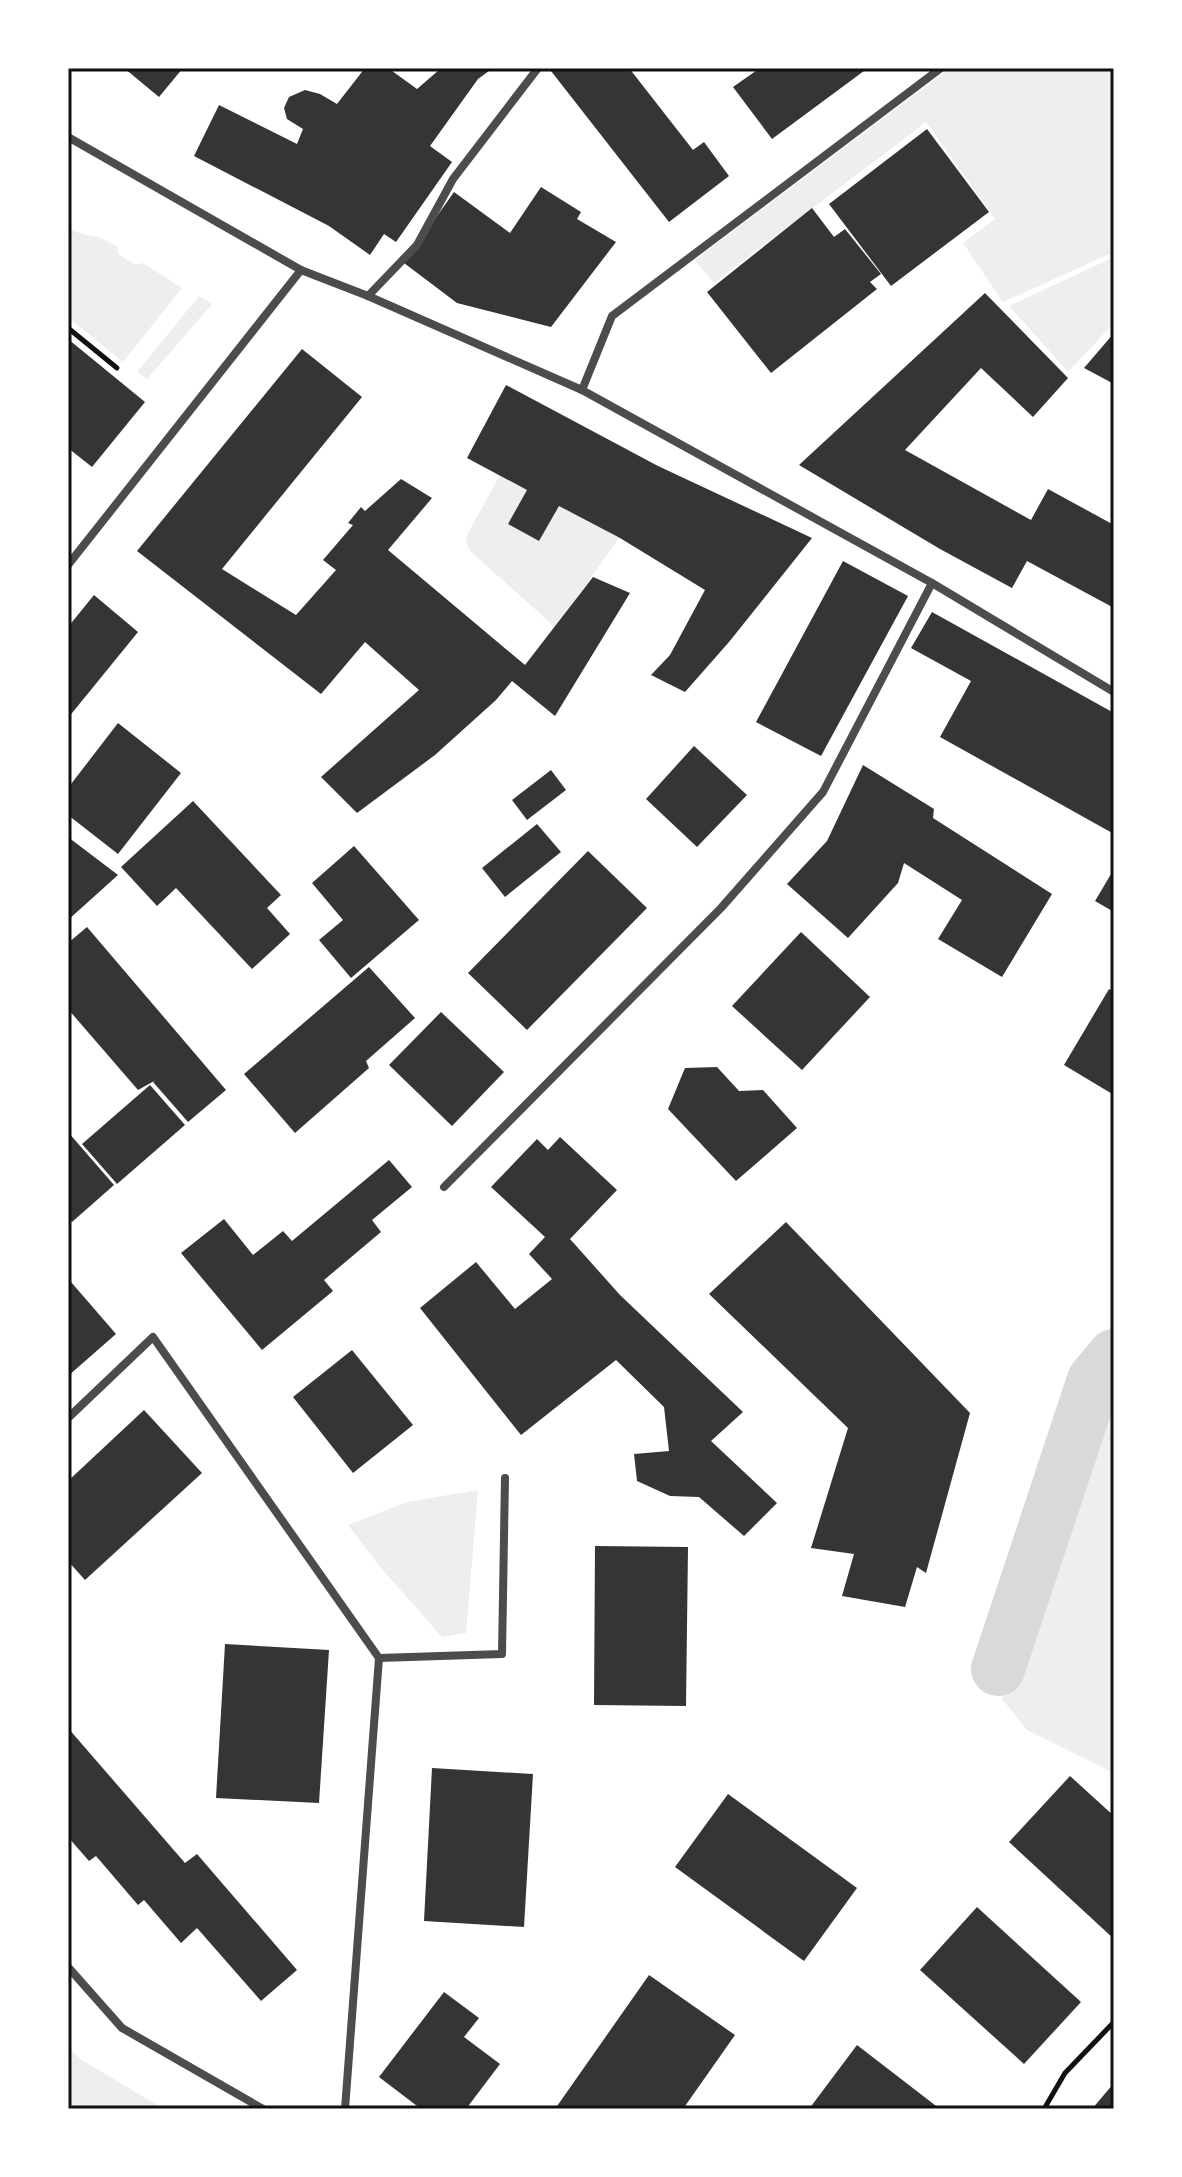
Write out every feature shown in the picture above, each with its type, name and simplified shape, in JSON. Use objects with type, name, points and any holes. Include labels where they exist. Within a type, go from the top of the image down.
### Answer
[{"type":"street","points":[[368,296],[417,245],[453,179],[538,68]]},
{"type":"street","points":[[582,390],[612,316],[941,68]]},
{"type":"street","points":[[68,137],[301,270],[368,296],[582,390],[932,583],[1114,692]]},
{"type":"street","points":[[68,565],[301,270]]},
{"type":"street","points":[[444,1187],[721,908],[823,792],[932,583]]},
{"type":"street","points":[[68,1418],[153,1337],[379,1658],[345,2109]]},
{"type":"street","points":[[379,1658],[502,1654],[505,1478]]},
{"type":"street","points":[[68,1967],[122,2028],[263,2109]]},
{"type":"path","points":[[68,328],[117,368]]},
{"type":"path","points":[[1044,2109],[1065,2073],[1114,2022]]},
{"type":"shaded area","points":[[950,68],[1114,68],[1114,252],[1003,302],[963,243],[995,219],[926,122],[714,283],[695,260]]},
{"type":"shaded area","points":[[68,223],[77,232],[98,237],[118,247],[118,254],[136,265],[143,263],[182,288],[123,362],[68,317]]},
{"type":"shaded area","points":[[1114,257],[1114,323],[1068,372],[1009,306]]},
{"type":"shaded area","points":[[199,296],[212,304],[147,379],[137,372]]},
{"type":"shaded area","points":[[500,475],[527,490],[508,524],[539,541],[559,506],[619,538],[555,627],[470,551],[466,542]]},
{"type":"shaded area","points":[[1114,1378],[1114,1773],[1027,1730],[1002,1699],[1043,1569],[1076,1429]]},
{"type":"shaded area","points":[[478,1490],[466,1633],[442,1637],[348,1525],[407,1502]]},
{"type":"shaded area","points":[[68,2048],[82,2060],[164,2109],[68,2109]]},
{"type":"building","points":[[124,68],[183,68],[159,97]]},
{"type":"building","points":[[365,68],[388,68],[417,89],[439,70],[437,68],[493,68],[478,79],[430,146],[452,162],[396,242],[384,234],[370,255],[329,226],[194,156],[219,105],[297,144],[303,129],[287,119],[284,108],[289,97],[305,90],[337,104]]},
{"type":"building","points":[[554,68],[629,68],[693,150],[704,142],[729,176],[669,222],[551,71]]},
{"type":"building","points":[[760,68],[868,68],[772,139],[733,87]]},
{"type":"building","points":[[927,129],[989,212],[891,286],[829,204]]},
{"type":"building","points":[[541,187],[581,212],[577,219],[616,242],[551,327],[457,303],[404,263],[454,192],[510,233]]},
{"type":"building","points":[[812,208],[834,237],[845,229],[881,274],[870,282],[877,289],[771,373],[707,292]]},
{"type":"building","points":[[985,293],[1068,378],[1033,417],[981,368],[905,450],[1031,520],[1048,489],[1114,525],[1114,608],[1027,561],[1012,588],[799,465]]},
{"type":"building","points":[[1114,333],[1114,384],[1084,368]]},
{"type":"building","points":[[68,339],[145,402],[92,467],[68,448]]},
{"type":"building","points":[[302,349],[362,397],[222,569],[296,615],[336,570],[323,560],[353,525],[348,523],[361,507],[365,511],[401,479],[432,498],[388,550],[525,665],[593,577],[630,593],[555,716],[512,681],[496,700],[435,755],[357,813],[321,777],[419,690],[365,642],[321,694],[137,551]]},
{"type":"building","points":[[506,385],[658,466],[812,538],[685,692],[651,675],[670,655],[705,590],[620,538],[559,506],[539,541],[508,524],[527,490],[467,458]]},
{"type":"building","points":[[843,561],[908,596],[821,756],[756,722]]},
{"type":"building","points":[[94,595],[138,632],[68,718],[68,627]]},
{"type":"building","points":[[932,612],[1114,713],[1114,834],[940,737],[971,681],[911,648]]},
{"type":"building","points":[[118,723],[181,773],[118,854],[68,815],[68,788]]},
{"type":"building","points":[[694,746],[747,795],[697,847],[646,799]]},
{"type":"building","points":[[863,765],[934,809],[933,818],[1052,894],[1002,977],[938,939],[962,900],[904,863],[898,883],[848,938],[787,884],[827,841]]},
{"type":"building","points":[[551,770],[566,790],[527,820],[512,800]]},
{"type":"building","points":[[193,801],[281,895],[267,908],[290,934],[252,969],[176,888],[157,906],[121,867]]},
{"type":"building","points":[[537,824],[561,852],[505,897],[482,868]]},
{"type":"building","points":[[68,837],[118,875],[68,920]]},
{"type":"building","points":[[354,846],[419,920],[351,978],[319,940],[343,920],[312,883]]},
{"type":"building","points":[[588,851],[647,908],[527,1030],[468,973]]},
{"type":"building","points":[[1114,869],[1114,912],[1095,901]]},
{"type":"building","points":[[87,927],[226,1090],[188,1122],[153,1082],[156,1080],[138,1090],[68,1009],[68,943]]},
{"type":"building","points":[[801,932],[870,997],[802,1070],[732,1006]]},
{"type":"building","points":[[369,967],[415,1018],[366,1061],[369,1068],[295,1133],[244,1074]]},
{"type":"building","points":[[1109,989],[1114,992],[1114,1095],[1064,1065]]},
{"type":"building","points":[[441,1012],[504,1072],[452,1126],[389,1065]]},
{"type":"building","points":[[717,1067],[739,1091],[763,1090],[797,1128],[736,1181],[668,1109],[685,1068]]},
{"type":"building","points":[[150,1085],[185,1125],[117,1184],[82,1144]]},
{"type":"building","points":[[68,1132],[114,1185],[72,1222],[68,1217]]},
{"type":"building","points":[[560,1137],[617,1190],[570,1239],[620,1295],[743,1412],[711,1441],[777,1503],[744,1536],[699,1497],[670,1496],[637,1481],[634,1454],[669,1451],[664,1407],[616,1360],[521,1435],[420,1308],[476,1262],[515,1309],[552,1279],[529,1254],[545,1237],[491,1187],[537,1139],[548,1150]]},
{"type":"building","points":[[389,1160],[412,1187],[372,1220],[381,1232],[324,1280],[333,1291],[262,1350],[181,1253],[224,1219],[253,1255],[283,1231],[292,1241]]},
{"type":"building","points":[[786,1222],[970,1413],[926,1573],[917,1567],[905,1607],[842,1596],[854,1554],[811,1548],[848,1428],[709,1294]]},
{"type":"building","points":[[71,1282],[116,1334],[68,1376],[68,1285]]},
{"type":"building","points":[[352,1350],[413,1425],[353,1473],[293,1397]]},
{"type":"building","points":[[144,1410],[202,1473],[85,1580],[68,1561],[68,1481]]},
{"type":"building","points":[[595,1546],[688,1547],[686,1706],[594,1705]]},
{"type":"building","points":[[225,1644],[329,1650],[319,1803],[216,1798]]},
{"type":"building","points":[[68,1728],[185,1863],[197,1854],[297,1970],[261,2001],[197,1928],[181,1943],[144,1900],[138,1905],[96,1856],[89,1861],[68,1837]]},
{"type":"building","points":[[432,1768],[533,1774],[524,1927],[424,1921]]},
{"type":"building","points":[[1070,1776],[1114,1816],[1114,1939],[1009,1842]]},
{"type":"building","points":[[728,1794],[857,1888],[804,1961],[675,1867]]},
{"type":"building","points":[[977,1907],[1081,2002],[1024,2064],[920,1970]]},
{"type":"building","points":[[649,1975],[735,2035],[683,2109],[555,2109]]},
{"type":"building","points":[[444,1992],[479,2018],[464,2037],[500,2064],[466,2109],[421,2109],[379,2077]]},
{"type":"building","points":[[857,2045],[940,2109],[809,2109]]},
{"type":"building","points":[[1114,2083],[1114,2109],[1092,2109]]},
{"type":"waterway","points":[[998,1669],[1094,1380],[1114,1356]]}]
